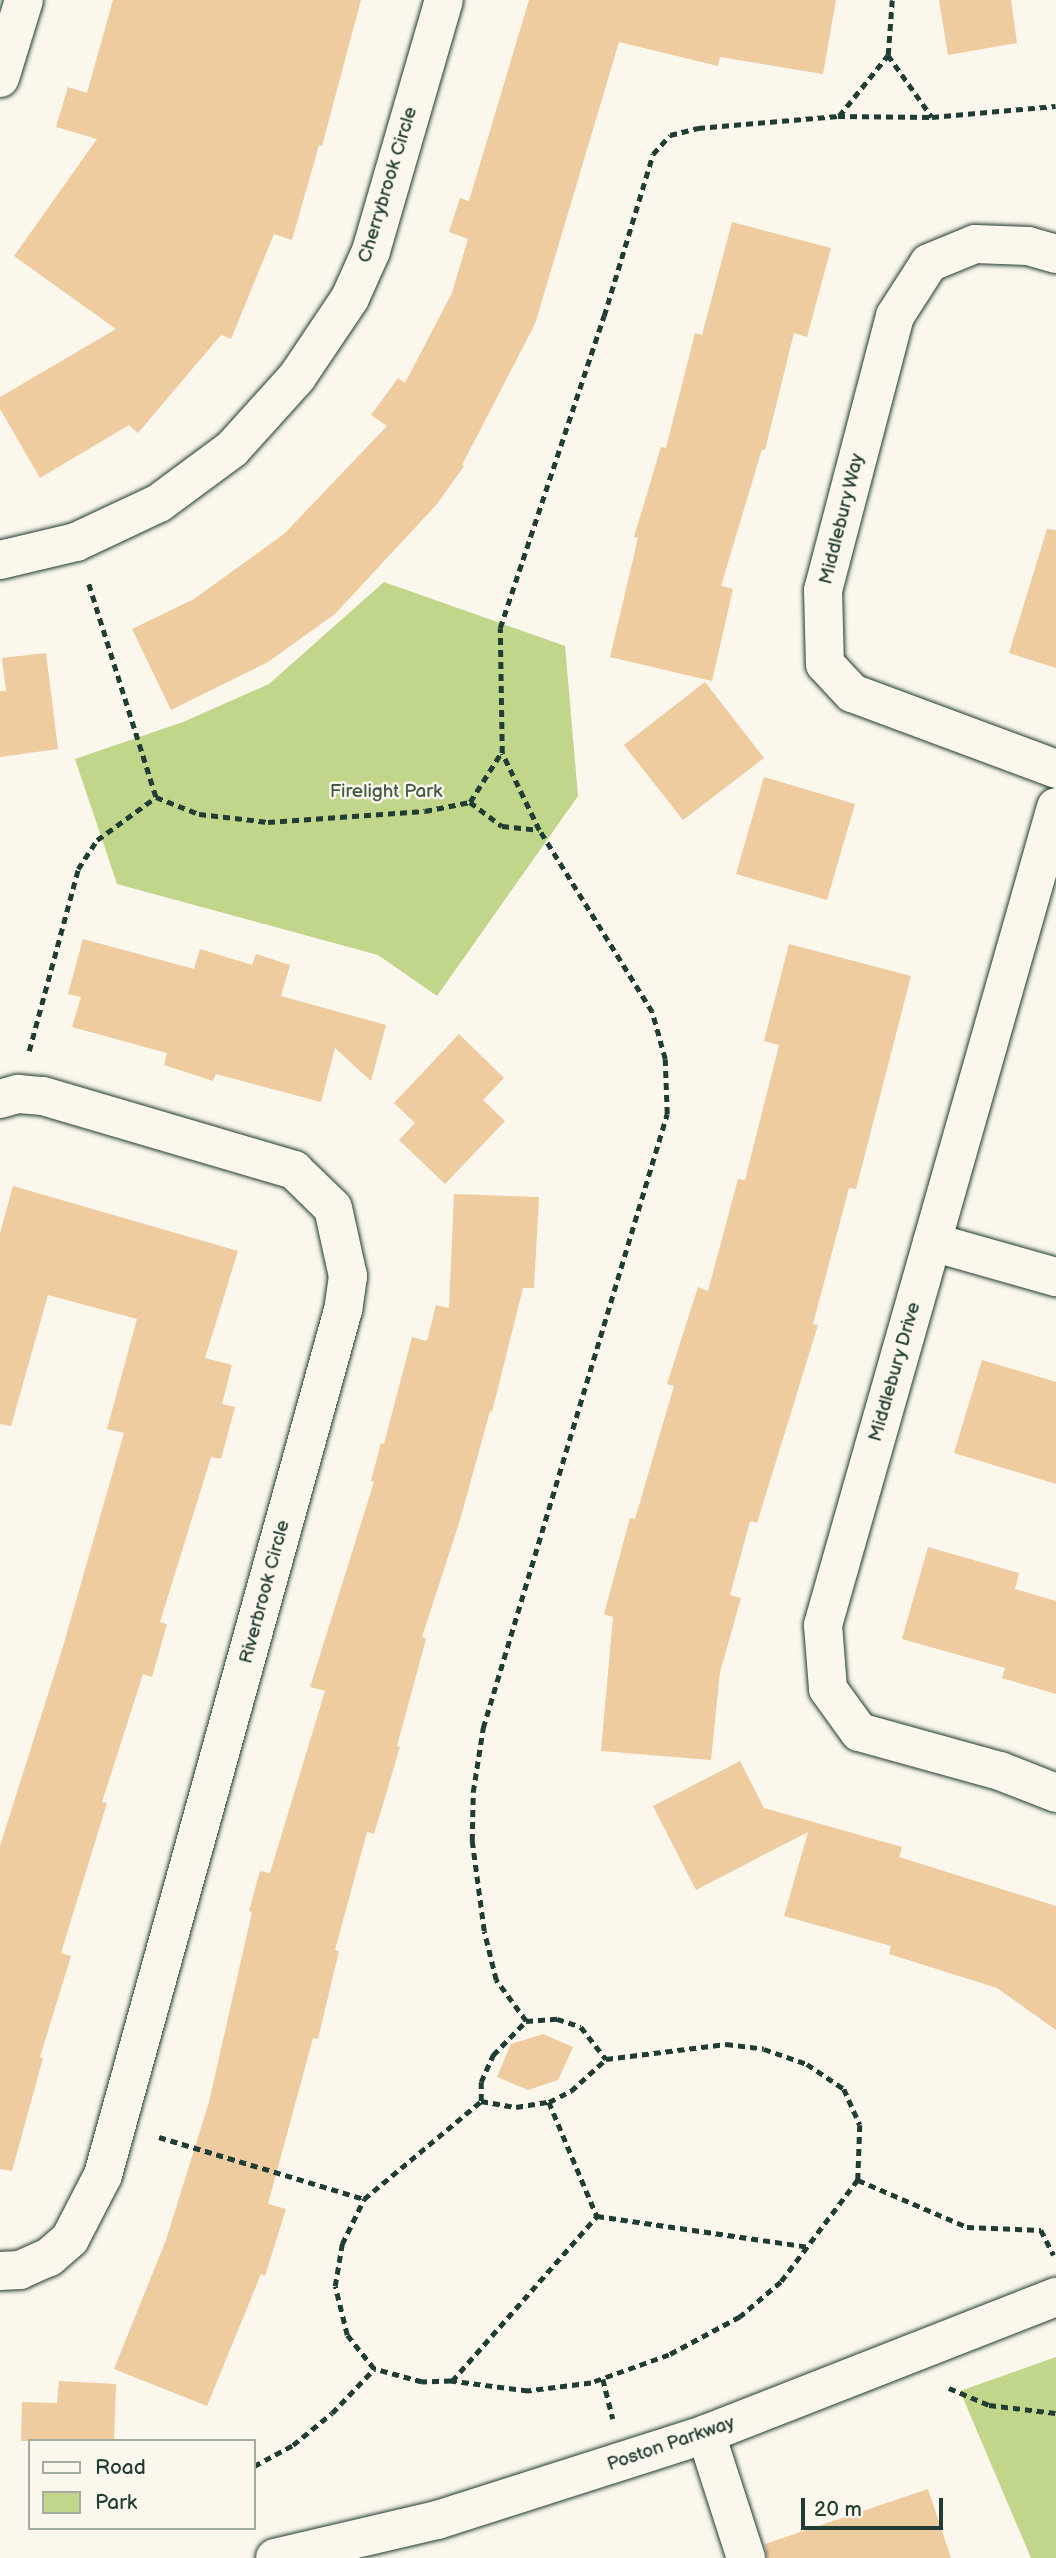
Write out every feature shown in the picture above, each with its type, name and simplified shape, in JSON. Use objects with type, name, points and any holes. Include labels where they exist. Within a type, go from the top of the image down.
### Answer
[{"type":"street","points":[[0,78],[24,0]]},
{"type":"street","name":"Cherrybrook Circle","points":[[0,560],[76,542],[159,503],[232,449],[297,377],[350,298],[371,251],[444,0]]},
{"type":"street","name":"Middlebury Way","points":[[1056,254],[1028,246],[975,244],[929,263],[895,316],[823,590],[825,664],[852,693],[1056,769]]},
{"type":"street","name":"Middlebury Drive","points":[[1056,807],[823,1625],[828,1689],[859,1732],[1000,1771],[1056,1793]]},
{"type":"street","name":"Riverbrook Circle","points":[[0,2271],[20,2270],[49,2258],[70,2239],[103,2175],[343,1310],[348,1276],[333,1208],[294,1170],[43,1096],[9,1097]]},
{"type":"street","points":[[932,1242],[1056,1277]]},
{"type":"street","name":"Poston Parkway","points":[[275,2558],[437,2520],[706,2434],[1056,2297]]},
{"type":"street","points":[[706,2434],[746,2558]]},
{"type":"path","points":[[838,116],[888,55],[892,0]]},
{"type":"path","points":[[888,55],[932,117]]},
{"type":"path","points":[[526,2021],[496,1980],[484,1931],[472,1841],[473,1792],[483,1728],[667,1114],[665,1059],[652,1012],[539,830],[502,752],[500,628],[604,316],[653,154],[670,135],[698,128],[838,116],[932,117],[1056,106]]},
{"type":"path","points":[[76,542],[156,797]]},
{"type":"path","points":[[156,797],[199,814],[268,822],[425,811],[470,802],[502,752]]},
{"type":"path","points":[[9,1097],[78,869],[97,840],[156,797]]},
{"type":"path","points":[[470,802],[502,826],[539,830]]},
{"type":"path","points":[[481,2101],[481,2082],[493,2055],[526,2021],[557,2019],[581,2027],[606,2059]]},
{"type":"path","points":[[726,2044],[764,2049],[807,2064],[844,2090],[860,2125],[858,2180],[781,2282],[740,2317],[669,2355],[591,2383],[528,2391],[452,2381],[422,2382],[374,2369],[347,2335],[335,2286],[342,2245],[364,2199],[481,2101],[516,2107],[549,2102],[571,2091],[606,2059],[726,2044]]},
{"type":"path","points":[[549,2102],[597,2216]]},
{"type":"path","points":[[118,2124],[364,2199]]},
{"type":"path","points":[[858,2180],[967,2227],[1041,2230],[1056,2259]]},
{"type":"path","points":[[597,2216],[810,2247]]},
{"type":"path","points":[[452,2381],[597,2216]]},
{"type":"path","points":[[256,2465],[293,2445],[332,2413],[374,2369]]},
{"type":"path","points":[[943,2385],[989,2405],[1056,2413]]},
{"type":"green space","name":"Firelight Park","points":[[384,582],[565,646],[578,796],[437,996],[378,955],[117,884],[75,759],[183,722],[269,684]]},
{"type":"green space","points":[[1056,2357],[1056,2558],[1031,2558],[960,2391]]},
{"type":"building","points":[[113,0],[361,0],[322,146],[319,145],[292,240],[274,234],[231,339],[221,335],[138,433],[129,425],[40,478],[0,409],[0,397],[116,329],[14,256],[97,139],[56,127],[68,87],[87,93]]},
{"type":"building","points":[[529,0],[836,0],[823,74],[720,57],[718,66],[619,42],[535,324],[462,465],[464,466],[437,504],[335,614],[268,662],[171,710],[132,629],[194,599],[284,534],[387,426],[371,415],[398,378],[405,383],[452,293],[468,239],[449,232],[460,198],[469,201]]},
{"type":"building","points":[[939,0],[1011,0],[1017,43],[948,55]]},
{"type":"building","points":[[732,222],[831,248],[807,337],[794,333],[765,450],[762,449],[721,586],[733,589],[712,681],[610,657],[638,538],[634,537],[661,447],[666,448],[695,333],[702,335]]},
{"type":"building","points":[[1047,529],[1056,530],[1056,668],[1009,653]]},
{"type":"building","points":[[46,653],[58,749],[0,757],[0,691],[6,691],[2,658]]},
{"type":"building","points":[[705,682],[764,758],[683,820],[624,745]]},
{"type":"building","points":[[764,777],[855,804],[827,900],[736,874]]},
{"type":"building","points":[[83,939],[194,969],[200,949],[252,965],[256,954],[290,965],[281,996],[386,1025],[371,1081],[335,1048],[321,1102],[216,1074],[213,1081],[164,1065],[167,1053],[72,1027],[81,997],[68,994]]},
{"type":"building","points":[[789,944],[911,976],[856,1189],[849,1188],[813,1324],[818,1325],[757,1523],[750,1521],[730,1595],[741,1598],[720,1672],[711,1760],[601,1751],[613,1617],[604,1614],[630,1518],[635,1519],[674,1386],[667,1384],[698,1287],[708,1291],[738,1179],[745,1180],[779,1045],[764,1041]]},
{"type":"building","points":[[459,1034],[504,1078],[483,1100],[505,1121],[445,1184],[399,1140],[415,1123],[394,1103]]},
{"type":"building","points":[[13,1186],[238,1251],[205,1358],[232,1365],[222,1404],[235,1407],[221,1459],[211,1457],[160,1622],[167,1624],[152,1677],[143,1674],[102,1802],[107,1803],[61,1953],[71,1956],[40,2057],[43,2058],[12,2171],[0,2169],[0,1846],[62,1650],[124,1433],[107,1429],[137,1319],[48,1295],[11,1426],[0,1424],[0,1233]]},
{"type":"building","points":[[454,1194],[539,1197],[534,1288],[523,1288],[492,1412],[490,1411],[460,1520],[422,1637],[426,1639],[397,1746],[400,1747],[374,1834],[367,1832],[335,1950],[339,1951],[318,2039],[313,2038],[268,2204],[286,2209],[265,2276],[261,2274],[207,2406],[114,2369],[166,2240],[209,2102],[252,1912],[249,1911],[260,1871],[270,1873],[325,1691],[310,1687],[374,1482],[371,1481],[381,1443],[384,1444],[412,1337],[427,1341],[436,1305],[449,1308]]},
{"type":"building","points":[[982,1360],[1056,1382],[1056,1484],[954,1453]]},
{"type":"building","points":[[928,1547],[1019,1573],[1015,1589],[1056,1601],[1056,1694],[1002,1678],[1005,1668],[902,1639]]},
{"type":"building","points":[[740,1761],[764,1808],[902,1847],[899,1857],[1056,1906],[1056,2030],[997,1988],[889,1954],[891,1946],[784,1916],[808,1832],[696,1890],[653,1806]]},
{"type":"building","points":[[543,2034],[573,2047],[558,2080],[528,2090],[497,2077],[511,2044]]},
{"type":"building","points":[[59,2381],[116,2384],[114,2439],[21,2441],[22,2402],[57,2403]]},
{"type":"building","points":[[928,2489],[951,2558],[767,2558],[765,2544]]}]
